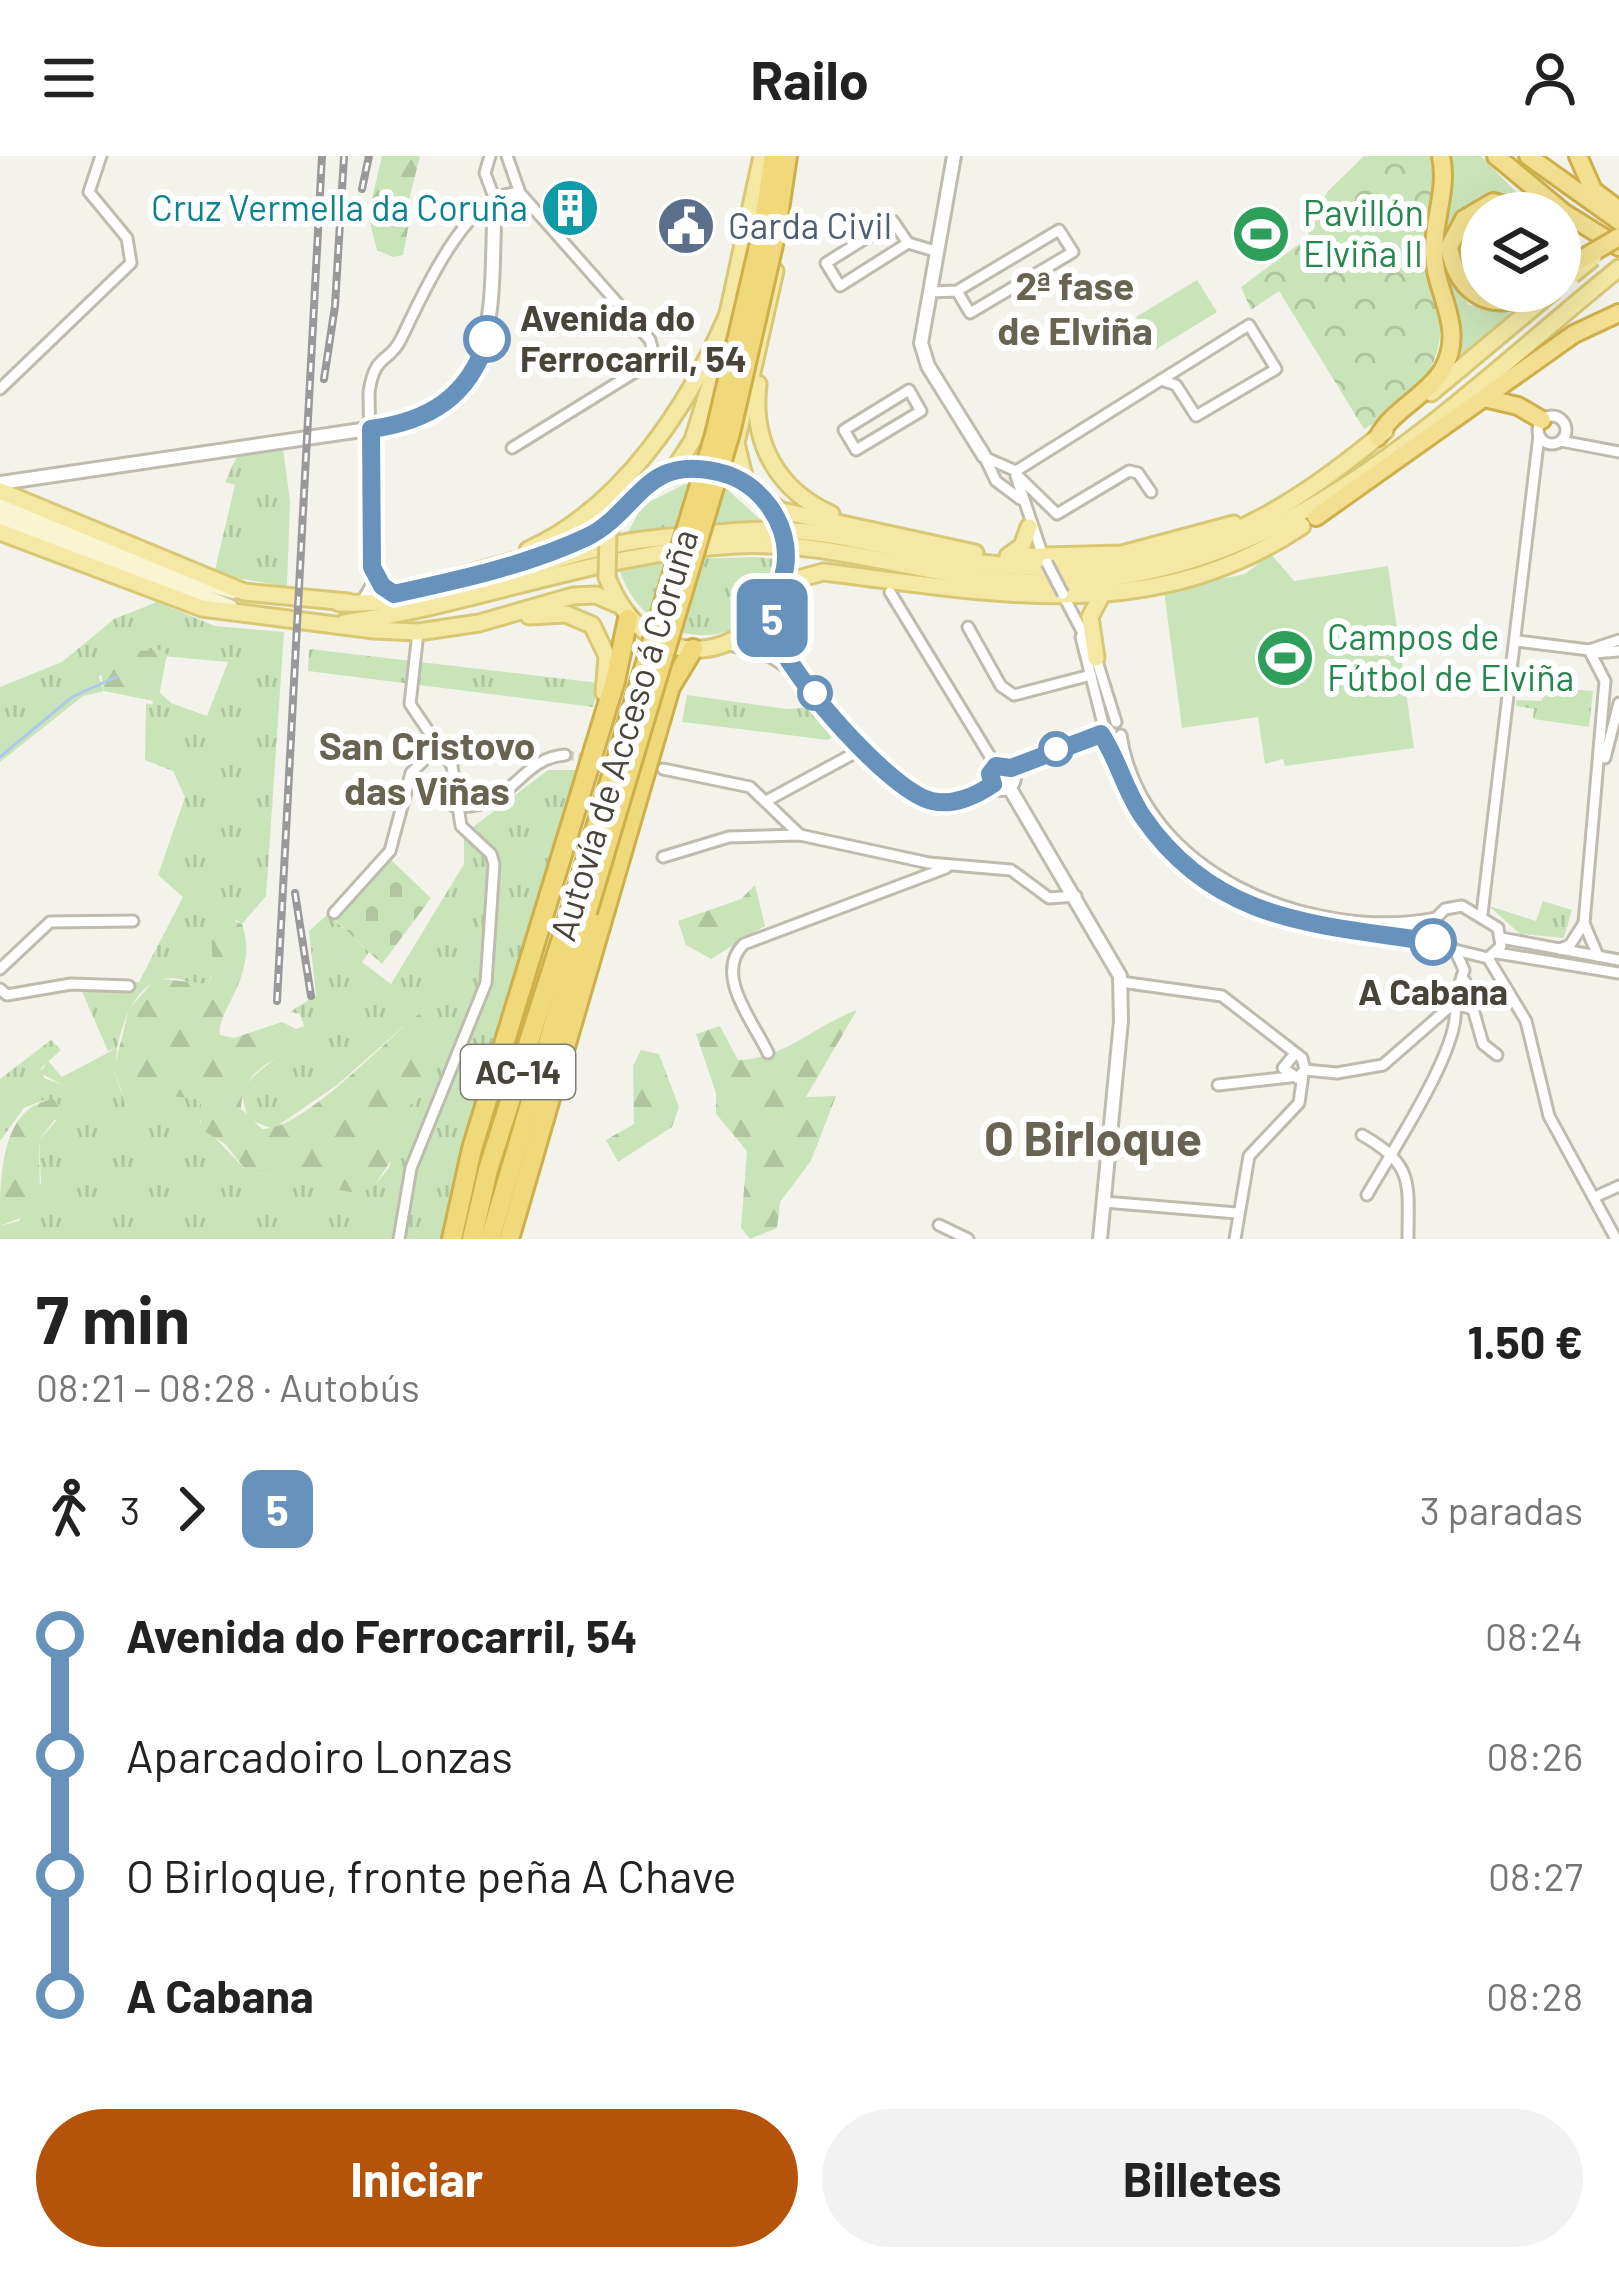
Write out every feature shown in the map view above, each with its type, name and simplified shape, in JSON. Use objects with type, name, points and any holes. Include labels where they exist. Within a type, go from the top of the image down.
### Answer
[{"type":"highway","name":"Autovía de Acceso á Coruña","points":[[768,235],[774,156]]},
{"type":"highway","name":"Autovía de Acceso á Coruña","points":[[490,1239],[791,156]]},
{"type":"highway","points":[[1378,437],[1442,370],[1451,349],[1453,326],[1433,256],[1444,186],[1441,156]]},
{"type":"highway","points":[[1496,156],[1596,235]]},
{"type":"highway","points":[[1528,156],[1619,220]]},
{"type":"highway","points":[[1578,156],[1593,190],[1619,210]]},
{"type":"highway","points":[[1461,225],[1449,247],[1461,282]]},
{"type":"highway","points":[[1581,230],[1619,247]]},
{"type":"highway","points":[[1581,265],[1619,237]]},
{"type":"highway","points":[[1316,517],[1574,334],[1619,313]]},
{"type":"highway","points":[[1484,398],[1518,406],[1540,427]]},
{"type":"highway","points":[[1339,491],[1372,479]]},
{"type":"highway","points":[[452,1239],[472,1149],[598,736],[622,612]]},
{"type":"highway","points":[[509,1239],[670,687],[693,649]]},
{"type":"highway","name":"Autovía de Acceso á Coruña","points":[[472,1239],[488,1170],[580,909]]},
{"type":"main road","points":[[673,471],[698,426],[728,314],[761,156]]},
{"type":"main road","points":[[791,156],[757,416],[768,459],[784,482],[810,504],[866,530]]},
{"type":"main road","points":[[344,622],[431,610],[656,551],[738,545],[814,549],[1002,581],[1119,579],[1243,546],[1339,491],[1619,268]]},
{"type":"main road","points":[[0,504],[166,573],[244,592],[339,603],[429,598],[640,540],[724,532],[791,531],[1007,567],[1090,569],[1161,557],[1278,512],[1378,437],[1524,312]]},
{"type":"main road","points":[[435,584],[545,542],[600,499],[694,388],[728,314]]},
{"type":"main road","points":[[746,484],[736,443],[766,326]]},
{"type":"main road","points":[[339,603],[435,584],[557,549],[611,527],[649,481],[673,471],[723,472],[782,511],[1008,556],[1065,558],[1159,546],[1278,512]]},
{"type":"main road","points":[[0,487],[244,592]]},
{"type":"main road","points":[[780,592],[798,579],[823,572],[1066,604],[1211,571],[1269,546],[1316,517],[1339,491]]},
{"type":"main road","points":[[479,623],[573,596],[596,596],[657,641],[693,649],[729,643],[771,608],[780,592],[786,562],[776,517],[766,501]]},
{"type":"main road","points":[[0,517],[164,584],[252,613]]},
{"type":"main road","points":[[1008,556],[1022,546],[1027,521]]},
{"type":"main road","points":[[611,527],[607,577],[622,612]]},
{"type":"main road","points":[[0,532],[180,601],[252,613],[418,632],[550,613],[581,617],[592,625],[608,656],[598,736]]},
{"type":"main road","points":[[1094,667],[1090,617],[1101,596]]},
{"type":"street","points":[[490,156],[485,168],[500,186],[520,193],[650,340],[653,352],[643,367],[512,448]]},
{"type":"street","points":[[0,487],[371,429],[434,412],[456,395],[476,368],[487,339],[500,186],[507,156]]},
{"type":"street","points":[[954,156],[921,343],[939,384],[994,477],[1020,499]]},
{"type":"street","points":[[0,389],[131,262],[130,245],[89,192],[101,159]]},
{"type":"street","points":[[500,186],[520,193]]},
{"type":"street","points":[[364,598],[372,584],[369,392],[375,364],[399,344],[412,311],[458,235],[500,186]]},
{"type":"street","points":[[908,244],[840,286],[826,263],[893,221],[908,244],[934,251]]},
{"type":"street","points":[[927,292],[957,291],[1059,230],[1072,252],[970,313],[957,291]]},
{"type":"street","points":[[1005,486],[1016,475],[1178,369],[1249,325],[1276,369],[1196,416],[1177,385],[1178,369]]},
{"type":"street","points":[[1161,380],[1177,385]]},
{"type":"street","points":[[915,399],[939,384]]},
{"type":"street","points":[[909,390],[915,399],[921,410],[856,450],[844,430],[909,390]]},
{"type":"street","points":[[1536,465],[1559,440],[1561,418],[1540,427]]},
{"type":"street","points":[[1540,427],[1559,440],[1619,452]]},
{"type":"street","points":[[1482,914],[1540,427]]},
{"type":"street","points":[[983,456],[1002,464],[1044,506],[1061,513],[1129,471],[1138,473],[1151,492]]},
{"type":"street","points":[[994,477],[1002,464]]},
{"type":"street","points":[[1016,475],[1027,521],[1152,810],[1190,855],[1221,879],[1284,906],[1376,921],[1436,918],[1445,909],[1462,906],[1482,914],[1501,938],[1619,960]]},
{"type":"street","points":[[1027,521],[1044,506]]},
{"type":"street","points":[[372,567],[382,586],[394,594]]},
{"type":"street","points":[[890,592],[1015,778],[1010,787]]},
{"type":"street","points":[[1066,604],[1094,667],[1103,733],[1123,784],[1152,830],[1196,876],[1228,898],[1270,914],[1449,947],[1474,958],[1493,956],[1619,973]]},
{"type":"street","points":[[771,608],[778,642],[798,674],[899,785],[929,801],[958,800],[993,784],[1010,787],[1121,982],[1100,1239]]},
{"type":"street","points":[[968,627],[1001,686],[1014,695],[1094,667]]},
{"type":"street","points":[[399,1239],[411,1168],[487,983],[494,864],[491,854],[461,826],[454,806],[452,766],[410,704],[418,632]]},
{"type":"street","points":[[1517,640],[1606,655],[1619,651]]},
{"type":"street","points":[[1589,650],[1619,640]]},
{"type":"street","points":[[729,643],[770,655],[798,674]]},
{"type":"street","points":[[1557,950],[1570,945],[1584,923],[1605,681],[1589,650]]},
{"type":"street","points":[[1599,781],[1619,703]]},
{"type":"street","points":[[993,784],[990,774],[1103,733],[1116,722]]},
{"type":"street","points":[[1103,733],[1120,735]]},
{"type":"street","points":[[334,913],[390,851],[411,773],[437,748]]},
{"type":"street","points":[[768,800],[864,748]]},
{"type":"street","points":[[454,806],[506,797],[541,761],[565,755]]},
{"type":"street","points":[[663,769],[733,781],[768,800],[800,835]]},
{"type":"street","points":[[663,857],[729,837],[800,835],[951,866],[1011,870],[1049,898],[1076,896]]},
{"type":"street","points":[[768,1053],[730,977],[734,953],[744,944],[951,866]]},
{"type":"street","points":[[1462,906],[1483,880]]},
{"type":"street","points":[[1436,918],[1436,932],[1464,972],[1483,1044],[1497,1055]]},
{"type":"street","points":[[0,969],[50,922],[133,921]]},
{"type":"street","points":[[1584,923],[1598,956]]},
{"type":"street","points":[[1493,956],[1501,938]]},
{"type":"street","points":[[1493,956],[1526,1021],[1549,1116],[1597,1196],[1616,1239]]},
{"type":"street","points":[[1218,1085],[1304,1072],[1372,1070],[1393,1059],[1454,1003],[1474,958]]},
{"type":"street","points":[[1121,982],[1222,996],[1301,1058],[1305,1089],[1299,1103],[1249,1156],[1235,1239]]},
{"type":"street","points":[[0,989],[7,995],[91,983],[129,986]]},
{"type":"street","points":[[1454,1003],[1472,1010]]},
{"type":"street","points":[[1366,1195],[1438,1069],[1457,1013],[1454,1003]]},
{"type":"street","points":[[1431,1025],[1447,1043]]},
{"type":"street","points":[[1290,1077],[1283,1065],[1293,1056]]},
{"type":"street","points":[[1362,1135],[1391,1151],[1408,1178],[1408,1239]]},
{"type":"street","points":[[1597,1196],[1619,1186]]},
{"type":"street","points":[[1104,1202],[1237,1213]]},
{"type":"street","points":[[939,1226],[968,1239]]},
{"type":"green space","points":[[382,156],[420,156],[406,212],[411,214],[403,255],[393,257],[377,250],[368,215]]},
{"type":"green space","points":[[1364,156],[1432,156],[1434,182],[1424,265],[1440,331],[1438,349],[1422,381],[1364,429],[1279,291],[1251,310],[1241,287],[1306,239],[1327,192]]},
{"type":"green space","points":[[1449,156],[1481,156],[1516,192],[1461,192],[1461,213],[1449,228],[1445,245],[1447,263],[1461,293],[1461,312],[1514,312],[1456,360],[1439,245]]},
{"type":"green space","points":[[1197,280],[1217,312],[1155,350],[1136,317]]},
{"type":"green space","points":[[283,448],[290,501],[287,587],[214,574],[235,485],[225,482],[237,456]]},
{"type":"green space","points":[[685,484],[727,489],[764,523],[698,522],[626,535],[643,505]]},
{"type":"green space","name":"Campos de Fútbol de Elviña","points":[[1271,554],[1294,581],[1388,566],[1414,748],[1285,766],[1283,759],[1265,764],[1258,717],[1182,728],[1164,591],[1245,574]]},
{"type":"green space","points":[[684,559],[775,559],[769,591],[754,615],[733,629],[708,635],[681,632],[656,620],[635,600],[620,571]]},
{"type":"green space","points":[[157,602],[215,626],[284,632],[266,896],[242,924],[236,920],[208,984],[179,979],[154,983],[129,1011],[117,1048],[108,1051],[77,980],[139,982],[183,897],[158,875],[185,797],[173,771],[145,760],[146,703],[152,705],[156,689],[171,703],[207,716],[228,662],[118,652],[99,677],[104,691],[83,696],[0,762],[0,687],[62,662],[114,619]]},
{"type":"green space","points":[[309,649],[599,683],[593,707],[308,671]]},
{"type":"green space","points":[[160,650],[167,654],[158,702],[104,691],[100,667],[108,652]]},
{"type":"green space","points":[[1550,688],[1593,691],[1589,727],[1533,719],[1534,709],[1516,706],[1516,700],[1541,701]]},
{"type":"green space","points":[[687,695],[788,709],[815,707],[837,733],[828,740],[682,722]]},
{"type":"green space","points":[[548,770],[577,770],[458,1163],[443,1239],[0,1239],[0,1226],[19,1221],[41,1183],[39,1140],[56,1121],[44,1100],[24,1108],[0,1141],[0,1079],[51,1040],[61,1050],[41,1068],[44,1078],[61,1084],[76,1103],[115,1073],[127,1109],[101,1128],[158,1094],[202,1100],[200,1122],[246,1170],[332,1188],[374,1186],[389,1168],[405,1110],[421,1094],[422,1078],[403,1027],[337,1085],[273,1129],[248,1119],[241,1091],[287,1047],[296,1029],[304,1026],[300,1014],[290,1012],[316,995],[309,931],[328,914],[369,952],[362,962],[391,984],[464,864],[464,834]]},
{"type":"green space","points":[[389,858],[431,898],[382,964],[334,919]]},
{"type":"green space","points":[[755,885],[765,926],[711,959],[686,945],[678,921],[741,899]]},
{"type":"green space","points":[[1543,901],[1572,910],[1564,938],[1520,934],[1489,906],[1536,921]]},
{"type":"green space","points":[[228,919],[242,924],[245,959],[220,1035],[234,1038],[282,1022],[296,1029],[285,1051],[249,1080],[243,1093],[241,1109],[262,1129],[279,1126],[320,1101],[416,1016],[427,1011],[437,1014],[441,1023],[421,1094],[405,1110],[396,1153],[374,1186],[359,1194],[246,1170],[225,1144],[201,1129],[201,1100],[157,1094],[134,1125],[105,1140],[101,1134],[104,1122],[127,1108],[114,1069],[129,1009],[152,983],[162,979],[208,984],[213,971],[214,927]]},
{"type":"green space","points":[[857,1010],[806,1097],[836,1096],[811,1161],[780,1202],[777,1228],[750,1239],[741,1228],[747,1151],[716,1114],[716,1093],[696,1034],[720,1026],[738,1060],[755,1058],[785,1048]]},
{"type":"green space","points":[[117,1048],[115,1073],[76,1104],[61,1084],[40,1073],[48,1061],[62,1077]]},
{"type":"green space","points":[[641,1050],[659,1054],[679,1107],[672,1127],[618,1162],[606,1140],[634,1124],[633,1066]]},
{"type":"green space","points":[[55,1099],[62,1110],[39,1140],[40,1198],[33,1213],[0,1226],[3,1166],[13,1129],[37,1104]]},
{"type":"waterway","points":[[0,757],[72,697],[116,677]]},
{"type":"tunnel","points":[[565,755],[616,762]]},
{"type":"railway","points":[[277,1001],[322,156]]},
{"type":"railway","points":[[324,379],[335,306],[344,156]]},
{"type":"railway","points":[[362,189],[369,156]]},
{"type":"railway","points":[[295,893],[311,996]]},
{"type":"bus line","name":"5","points":[[487,339],[476,368],[445,405],[413,421],[371,429],[372,567],[382,586],[394,594],[484,572],[591,535],[649,481],[673,471],[723,472],[766,501],[782,532],[786,562],[771,608],[778,642],[798,674],[899,785],[929,801],[958,800],[993,784],[990,774],[996,766],[1011,768],[1101,734],[1123,784],[1152,830],[1181,863],[1228,898],[1270,914],[1433,942]]},
{"type":"place","name":"Cruz Vermella da Coruña","points":[[570,208]]},
{"type":"place","name":"Garda Civil","points":[[686,226]]},
{"type":"place","name":"Pavillón Elviña II","points":[[1261,234]]},
{"type":"place","name":"Avenida do Ferrocarril, 54","points":[[487,339]]},
{"type":"place","name":"Campos de Fútbol de Elviña","points":[[1285,658]]},
{"type":"place","name":"A Cabana","points":[[1433,942]]},
{"type":"district","name":"2ª fase de Elviña","points":[[1075,308]]},
{"type":"district","name":"San Cristovo das Viñas","points":[[427,768]]},
{"type":"district","name":"O Birloque","points":[[1093,1139]]}]
